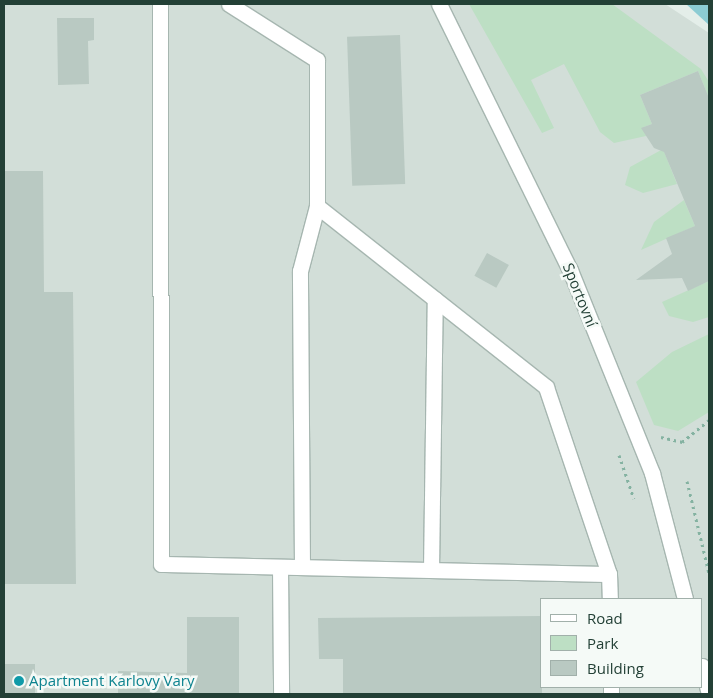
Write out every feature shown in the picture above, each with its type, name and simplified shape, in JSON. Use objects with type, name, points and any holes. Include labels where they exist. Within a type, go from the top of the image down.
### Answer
[{"type":"street","points":[[160,4],[161,564],[609,574]]},
{"type":"street","points":[[228,4],[317,60],[317,206],[300,271],[302,567]]},
{"type":"street","name":"Sportovní","points":[[439,4],[570,270],[652,473],[685,598]]},
{"type":"street","points":[[317,206],[546,387],[609,574],[610,598]]},
{"type":"street","points":[[431,570],[435,299]]},
{"type":"street","points":[[280,567],[281,694]]},
{"type":"street","points":[[703,670],[709,694]]},
{"type":"path","points":[[682,442],[709,420]]},
{"type":"path","points":[[616,448],[638,509]]},
{"type":"path","points":[[687,482],[709,573]]},
{"type":"shaded area","points":[[4,4],[665,4],[709,33],[709,694],[4,694]]},
{"type":"green space","points":[[469,4],[612,4],[701,69],[709,82],[709,98],[698,71],[640,95],[652,124],[644,127],[646,136],[614,143],[600,132],[564,64],[531,80],[554,128],[542,133]]},
{"type":"green space","points":[[663,149],[677,184],[643,193],[625,185],[630,167]]},
{"type":"green space","points":[[684,200],[695,226],[641,250],[654,222]]},
{"type":"green space","points":[[709,281],[709,317],[693,322],[669,316],[662,302]]},
{"type":"green space","points":[[709,334],[709,412],[678,431],[654,425],[636,382],[672,352]]},
{"type":"water","points":[[686,4],[709,4],[709,25]]},
{"type":"building","points":[[57,18],[94,18],[94,40],[88,41],[89,84],[58,85]]},
{"type":"building","points":[[400,35],[405,184],[352,186],[347,37]]},
{"type":"building","points":[[698,71],[709,98],[709,281],[688,291],[682,278],[636,280],[672,254],[666,238],[695,226],[664,152],[654,148],[641,128],[652,124],[640,95]]},
{"type":"building","points":[[4,171],[43,171],[44,292],[73,292],[76,584],[4,584]]},
{"type":"building","points":[[487,253],[509,265],[496,288],[474,276]]},
{"type":"building","points":[[540,616],[540,688],[542,688],[542,694],[343,694],[343,659],[319,659],[318,618]]},
{"type":"building","points":[[187,617],[239,617],[239,694],[118,694],[118,671],[187,673]]},
{"type":"building","name":"Apartment Karlovy Vary","points":[[4,664],[35,664],[35,694],[4,694]]},
{"type":"place","name":"Apartment Karlovy Vary","points":[[19,681]]}]
